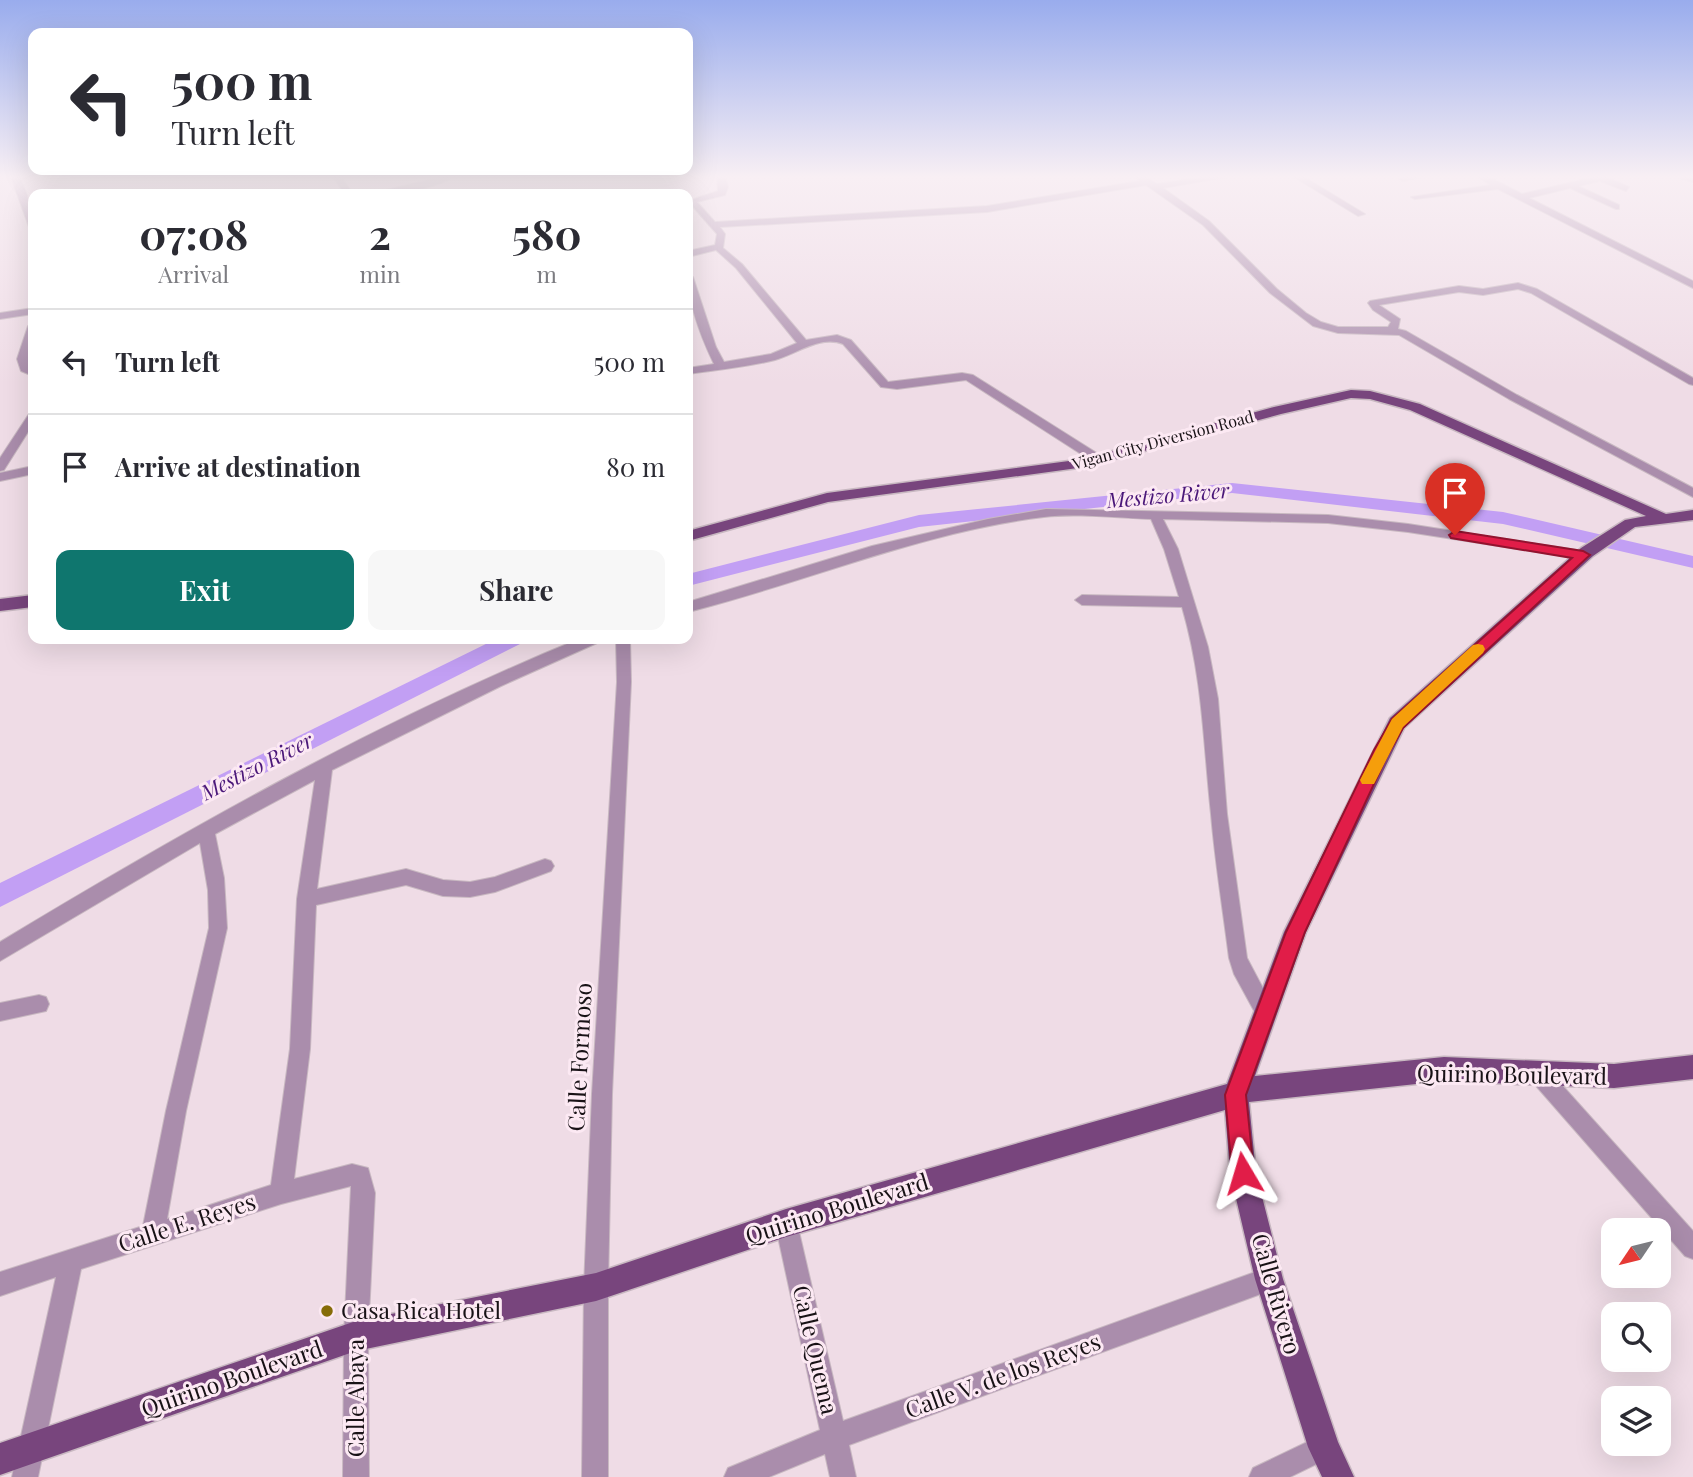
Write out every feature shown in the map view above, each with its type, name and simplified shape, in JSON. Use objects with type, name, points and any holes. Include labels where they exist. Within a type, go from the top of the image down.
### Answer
[{"type":"main road","name":"Vigan City Diversion Road","points":[[693,535],[827,498],[1098,460],[1347,402],[1371,402],[1409,413],[1616,500],[1648,520]]},
{"type":"main road","name":"Vigan City Diversion Road","points":[[693,546],[832,507],[1092,472],[1239,426]]},
{"type":"main road","name":"Vigan City Diversion Road","points":[[1616,500],[1648,520]]},
{"type":"main road","points":[[1648,520],[1693,515]]},
{"type":"main road","name":"Calle Rivero","points":[[1338,1477],[1324,1447],[1269,1279],[1243,1173],[1236,1095],[1296,932],[1317,884],[1398,723],[1585,554],[1648,520]]},
{"type":"main road","points":[[0,594],[28,591]]},
{"type":"main road","points":[[0,605],[28,602]]},
{"type":"main road","name":"Quirino Boulevard","points":[[0,1459],[356,1336],[596,1287],[786,1223],[1251,1089],[1444,1069],[1614,1076],[1693,1067]]},
{"type":"street","points":[[1228,246],[1245,264],[1316,324],[1342,332],[1392,331],[1406,335],[1513,397],[1693,493]]},
{"type":"street","points":[[1617,246],[1693,285]]},
{"type":"street","points":[[693,253],[718,248],[739,266],[803,344]]},
{"type":"street","points":[[1392,331],[1396,321],[1373,303],[1451,290],[1483,292],[1518,286],[1534,291],[1693,382]]},
{"type":"street","points":[[693,292],[711,347],[720,364]]},
{"type":"street","points":[[0,316],[28,312]]},
{"type":"street","points":[[693,369],[774,357],[803,344],[831,337],[846,342],[875,377],[889,386],[969,377],[1098,460]]},
{"type":"street","points":[[28,341],[22,359],[28,370]]},
{"type":"street","points":[[0,467],[28,424]]},
{"type":"street","points":[[0,477],[28,471]]},
{"type":"street","points":[[693,605],[872,550],[988,523],[1046,513],[1328,519],[1585,554]]},
{"type":"street","points":[[1155,515],[1171,549],[1201,647],[1210,699],[1220,814],[1238,958],[1265,1011]]},
{"type":"street","points":[[1082,600],[1189,602]]},
{"type":"street","points":[[0,952],[205,829],[325,765],[580,644]]},
{"type":"street","name":"Calle Formoso","points":[[595,1477],[596,1287],[602,1094],[624,682],[623,644]]},
{"type":"street","points":[[281,1193],[300,1049],[306,900],[325,765]]},
{"type":"street","points":[[153,1234],[179,1098],[218,928],[219,906],[214,862],[205,829]]},
{"type":"street","points":[[306,900],[406,877],[441,888],[484,889],[545,866]]},
{"type":"street","points":[[0,1012],[38,1004]]},
{"type":"street","points":[[1537,1072],[1693,1248]]},
{"type":"street","name":"Calle E. Reyes","points":[[0,1284],[281,1193],[357,1175],[364,1193]]},
{"type":"street","name":"Calle Abaya","points":[[356,1477],[356,1336],[364,1193]]},
{"type":"street","name":"Calle Quema","points":[[786,1223],[843,1477]]},
{"type":"street","points":[[25,1477],[71,1261]]},
{"type":"street","name":"Calle V. de los Reyes","points":[[737,1477],[835,1437],[1269,1279]]},
{"type":"street","points":[[1262,1477],[1324,1447]]},
{"type":"waterway","name":"Mestizo River","points":[[693,579],[919,521],[1232,488],[1503,518],[1693,562]]},
{"type":"waterway","name":"Mestizo River","points":[[0,896],[503,644]]},
{"type":"slow traffic","points":[[1368,780],[1398,723],[1478,649]]},
{"type":"place","name":"Casa Rica Hotel","points":[[327,1311]]},
{"type":"route","points":[[1243,1173],[1236,1095],[1296,932],[1342,830],[1380,755],[1398,723],[1583,555],[1455,535]]}]
